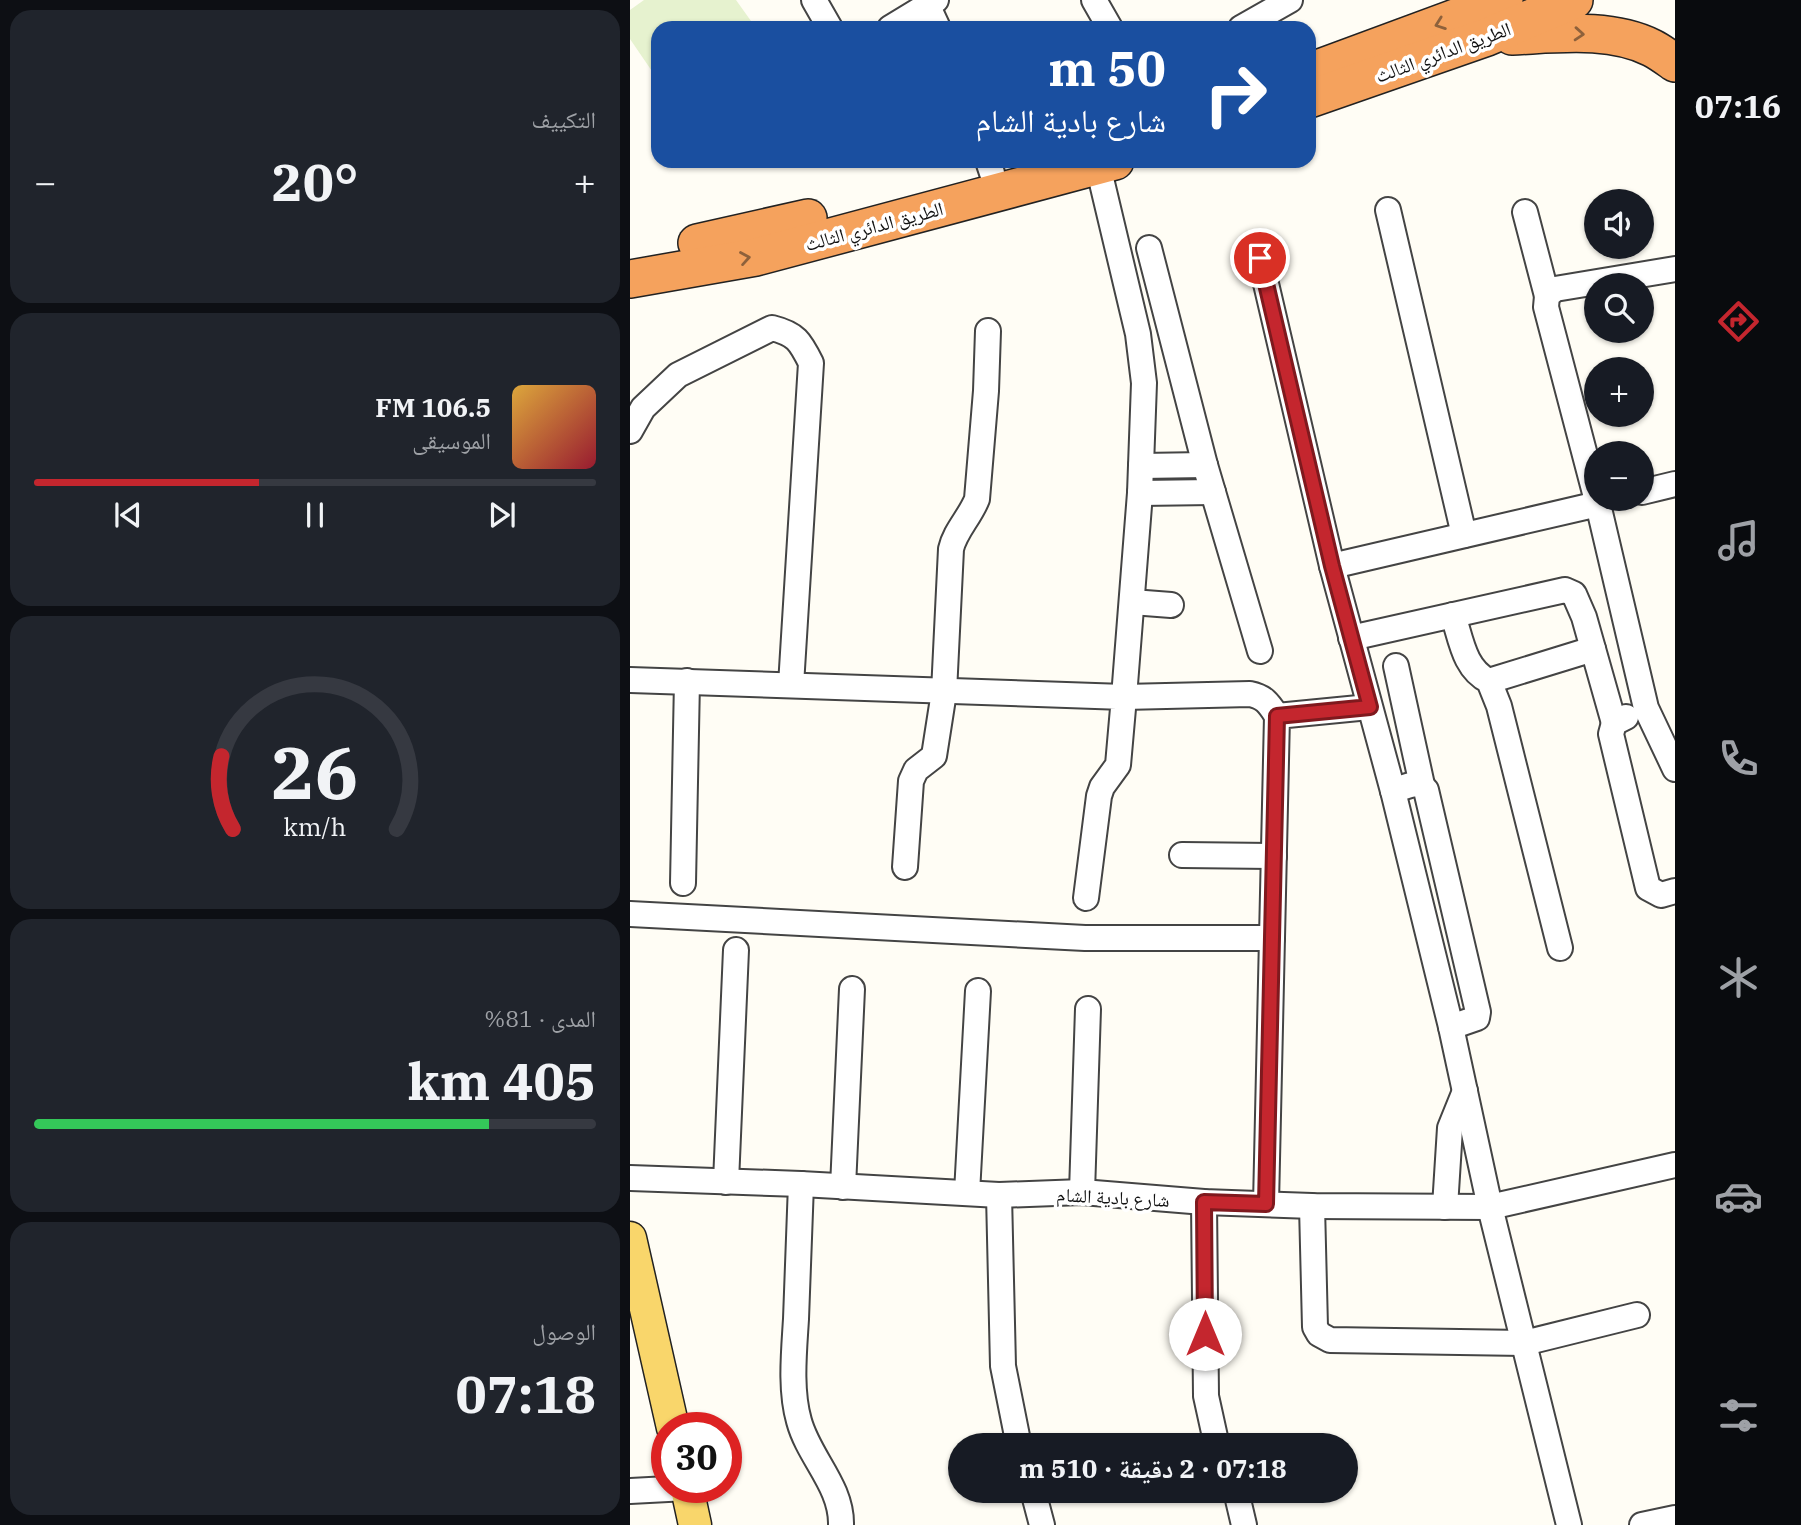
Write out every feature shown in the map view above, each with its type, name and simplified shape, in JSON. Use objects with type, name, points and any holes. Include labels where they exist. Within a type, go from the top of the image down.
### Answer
[{"type":"highway","name":"الطريق الدائري الثالث","points":[[1316,69],[1504,0]]},
{"type":"highway","name":"الطريق الدائري الثالث","points":[[1316,97],[1487,37],[1574,0]]},
{"type":"highway","points":[[1487,37],[1573,33],[1621,38],[1652,48],[1675,63]]},
{"type":"highway","name":"الطريق الدائري الثالث","points":[[630,258],[935,190],[988,168]]},
{"type":"highway","name":"الطريق الدائري الثالث","points":[[630,279],[756,257],[1088,168]]},
{"type":"main road","points":[[630,297],[671,271]]},
{"type":"main road","points":[[630,1238],[669,1412]]},
{"type":"main road","points":[[690,1503],[695,1525]]},
{"type":"street","points":[[814,0],[826,21]]},
{"type":"street","points":[[1094,0],[1106,21]]},
{"type":"street","points":[[1253,21],[1290,0]]},
{"type":"street","points":[[901,21],[930,2],[936,21]]},
{"type":"street","points":[[1086,898],[1099,796],[1102,787],[1118,765],[1140,493],[1144,383],[1138,334],[1108,168]]},
{"type":"street","points":[[1388,210],[1464,535]]},
{"type":"street","points":[[1525,212],[1547,296],[1546,307],[1585,441]]},
{"type":"street","points":[[1149,248],[1205,465],[1260,651]]},
{"type":"street","points":[[1260,258],[1332,566],[1451,1027],[1490,1207],[1569,1525]]},
{"type":"street","points":[[1547,296],[1555,289],[1675,270]]},
{"type":"street","points":[[630,431],[643,408],[678,375],[772,328],[789,332],[801,343],[811,363],[791,685]]},
{"type":"street","points":[[905,867],[909,789],[916,771],[934,756],[944,692],[951,549],[954,537],[971,514],[977,499],[988,331]]},
{"type":"street","points":[[1141,466],[1205,465]]},
{"type":"street","points":[[1654,489],[1675,484]]},
{"type":"street","points":[[1140,493],[1213,492]]},
{"type":"street","points":[[1332,566],[1584,505]]},
{"type":"street","points":[[1604,511],[1646,708],[1675,769]]},
{"type":"street","points":[[1351,638],[1565,590],[1574,594],[1614,723],[1611,734],[1648,888],[1661,895],[1675,891]]},
{"type":"street","points":[[1132,602],[1171,605]]},
{"type":"street","points":[[1453,615],[1469,664],[1479,676],[1489,681],[1499,706],[1560,948]]},
{"type":"street","points":[[1489,681],[1593,649]]},
{"type":"street","points":[[1396,666],[1422,785],[1426,790],[1478,1012],[1473,1021],[1451,1027]]},
{"type":"street","points":[[630,680],[1125,697],[1251,694],[1267,701],[1277,716],[1266,1204]]},
{"type":"street","points":[[684,883],[687,681]]},
{"type":"street","points":[[1277,716],[1370,707]]},
{"type":"street","points":[[1614,723],[1646,708]]},
{"type":"street","points":[[1392,791],[1416,783],[1422,785]]},
{"type":"street","points":[[1182,855],[1274,856]]},
{"type":"street","points":[[630,914],[1085,937],[1272,938]]},
{"type":"street","points":[[726,1182],[736,950]]},
{"type":"street","points":[[843,1186],[852,989]]},
{"type":"street","points":[[967,1193],[978,991]]},
{"type":"street","points":[[1082,1192],[1088,1009]]},
{"type":"street","points":[[1445,1207],[1450,1128],[1465,1091]]},
{"type":"street","name":"شارع بادية الشام","points":[[630,1178],[999,1195],[1082,1192],[1204,1202],[1312,1206],[1490,1207],[1675,1166]]},
{"type":"street","points":[[802,1184],[794,1354],[795,1392],[799,1421],[812,1452],[838,1498],[841,1525]]},
{"type":"street","points":[[999,1195],[1003,1366],[1016,1433]]},
{"type":"street","points":[[1204,1202],[1206,1396],[1214,1433]]},
{"type":"street","points":[[1312,1206],[1315,1327],[1319,1334],[1330,1340],[1524,1343],[1637,1315]]},
{"type":"street","points":[[630,1491],[651,1490]]},
{"type":"street","points":[[1036,1503],[1041,1525]]},
{"type":"street","points":[[1239,1503],[1244,1525]]},
{"type":"street","points":[[1642,1525],[1675,1518]]},
{"type":"green space","points":[[644,0],[736,0],[751,21],[651,21],[651,70],[630,39],[630,10]]},
{"type":"route","points":[[1205,1334],[1204,1202],[1266,1204],[1277,716],[1370,707],[1332,566],[1260,258]]}]
